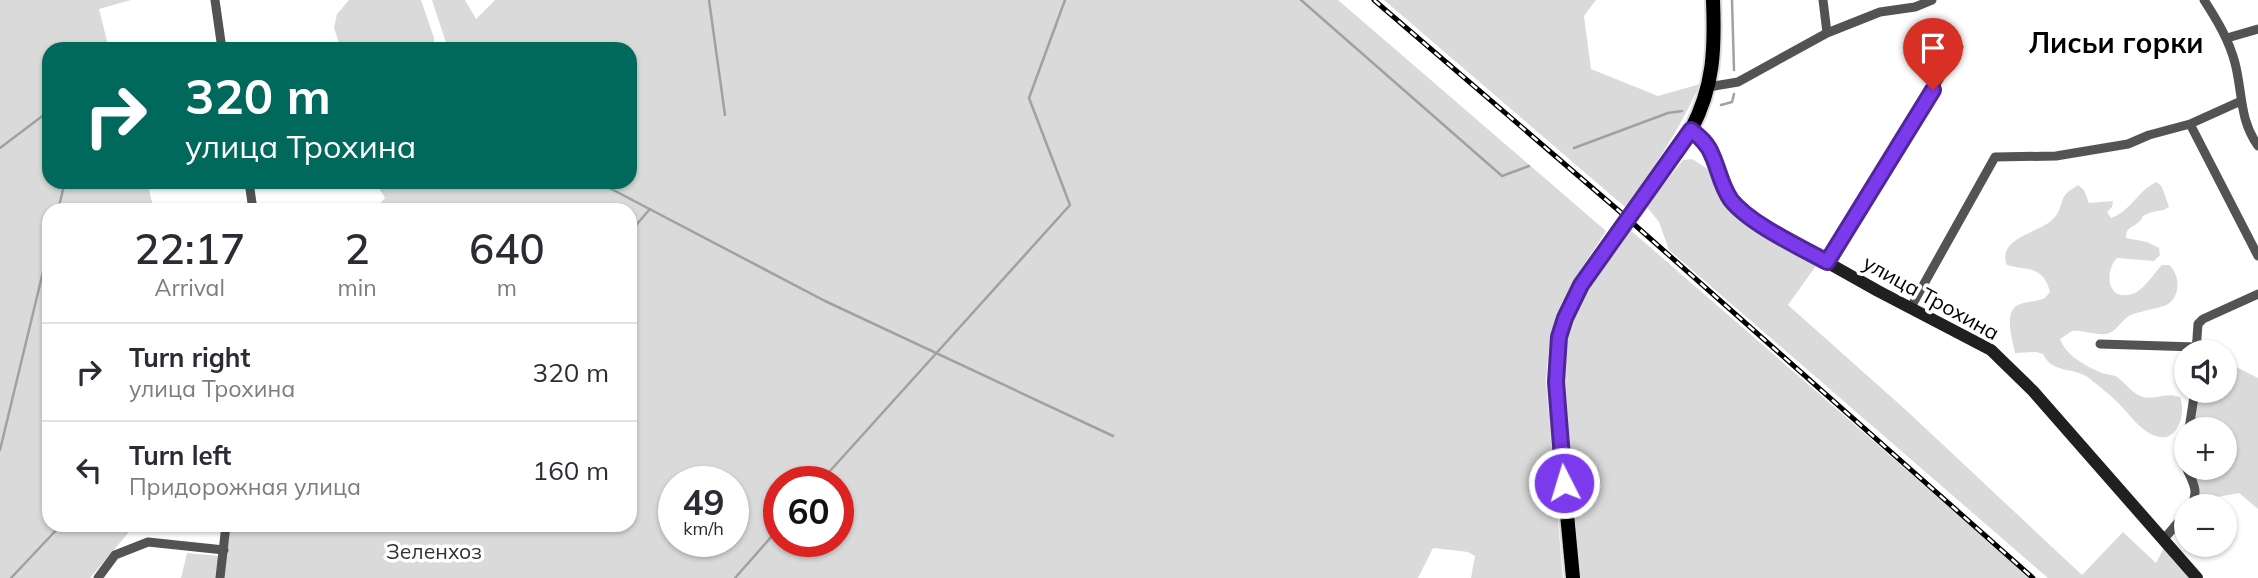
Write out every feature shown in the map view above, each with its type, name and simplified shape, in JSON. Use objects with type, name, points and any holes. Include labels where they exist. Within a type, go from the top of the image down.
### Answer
[{"type":"main road","points":[[1573,578],[1558,417],[1556,382],[1559,337],[1581,285],[1691,130],[1704,107],[1714,54],[1713,0]]},
{"type":"street","points":[[215,0],[221,42]]},
{"type":"street","points":[[1823,0],[1827,33]]},
{"type":"street","points":[[1708,87],[1738,82],[1827,33],[1880,12],[1915,7],[1931,0]]},
{"type":"street","points":[[2203,0],[2227,38],[2247,129],[2258,146]]},
{"type":"street","points":[[2227,38],[2258,29]]},
{"type":"street","points":[[1827,262],[1959,47]]},
{"type":"street","points":[[1911,307],[1995,157],[2056,156],[2128,144],[2149,135],[2190,124],[2241,101]]},
{"type":"street","points":[[2190,124],[2258,256]]},
{"type":"street","name":"улица Трохина","points":[[1691,130],[1704,141],[1713,155],[1718,174],[1733,202],[1774,233],[1991,350],[2004,361],[2197,578]]},
{"type":"street","points":[[2197,340],[2198,324],[2203,319],[2258,294]]},
{"type":"street","points":[[2100,344],[2174,348]]},
{"type":"street","points":[[2164,539],[2174,527]]},
{"type":"street","points":[[220,578],[225,532]]},
{"type":"street","points":[[98,578],[115,555],[148,542],[224,550]]},
{"type":"green space","points":[[0,0],[131,0],[99,9],[107,42],[42,42],[42,189],[149,189],[152,203],[42,203],[42,532],[129,532],[90,578],[0,578]]},
{"type":"green space","points":[[349,0],[421,0],[434,42],[339,42],[334,28],[337,14]]},
{"type":"green space","name":"Зеленхоз","points":[[432,0],[465,0],[476,19],[495,0],[1338,0],[1606,231],[1571,285],[1557,313],[1549,348],[1546,381],[1563,578],[1471,578],[1475,556],[1468,552],[1433,548],[1418,578],[224,578],[229,532],[637,532],[637,203],[380,203],[385,198],[379,189],[637,189],[637,42],[446,42]]},
{"type":"green space","points":[[1384,0],[1596,0],[1584,16],[1591,69],[1658,96],[1700,84],[1666,148],[1625,207]]},
{"type":"green space","points":[[1692,159],[1708,169],[1725,202],[1759,228],[1818,263],[1788,305],[1907,411],[2082,575],[2123,532],[2156,563],[2167,542],[2174,557],[2177,557],[2191,578],[2048,578],[1669,250],[1659,222],[1646,206],[1683,160]]},
{"type":"green space","points":[[2157,182],[2162,187],[2169,207],[2143,216],[2128,230],[2126,238],[2147,242],[2159,248],[2160,255],[2154,261],[2117,258],[2111,269],[2110,282],[2115,292],[2120,295],[2133,294],[2143,287],[2162,265],[2169,265],[2177,278],[2175,295],[2168,304],[2128,317],[2109,333],[2072,331],[2060,339],[2077,360],[2102,373],[2117,377],[2139,396],[2148,398],[2170,395],[2174,396],[2174,403],[2182,403],[2181,417],[2174,417],[2174,432],[2166,437],[2153,435],[2142,428],[2089,378],[2052,365],[2043,354],[2015,353],[2010,327],[2013,309],[2018,305],[2045,298],[2050,292],[2039,273],[2007,265],[2005,256],[2013,242],[2053,219],[2065,195],[2078,185],[2084,190],[2089,203],[2113,201],[2107,212],[2111,218],[2118,215]]},
{"type":"green space","points":[[1628,228],[2031,578],[1581,578],[1567,439],[1564,351],[1568,329],[1579,302]]},
{"type":"green space","points":[[2237,368],[2258,378],[2258,509],[2239,493],[2199,494],[2194,480],[2237,480],[2237,417],[2195,417],[2196,403],[2237,403]]},
{"type":"green space","points":[[187,553],[219,556],[217,578],[181,578]]},
{"type":"waterway","points":[[709,0],[725,115]]},
{"type":"waterway","points":[[835,466],[1070,205],[1029,98],[1065,0]]},
{"type":"waterway","points":[[1301,0],[1502,176],[1529,166]]},
{"type":"waterway","points":[[1732,0],[1734,70]]},
{"type":"waterway","points":[[1721,105],[1732,102],[1734,94]]},
{"type":"waterway","points":[[1574,148],[1668,113],[1682,111]]},
{"type":"waterway","points":[[0,148],[42,116]]},
{"type":"waterway","points":[[60,203],[63,189]]},
{"type":"waterway","points":[[611,189],[825,301],[1113,436]]},
{"type":"waterway","points":[[637,224],[650,209]]},
{"type":"waterway","points":[[0,450],[42,276]]},
{"type":"waterway","points":[[11,578],[54,532]]},
{"type":"waterway","points":[[735,578],[763,546]]},
{"type":"railway","points":[[1374,0],[1618,210],[2033,578]]},
{"type":"district","name":"Лисьи горки","points":[[2116,43]]},
{"type":"route","points":[[1564,483],[1556,382],[1559,337],[1565,318],[1581,285],[1629,221],[1691,130],[1704,141],[1713,155],[1723,186],[1733,202],[1774,233],[1827,262],[1933,90]]}]
